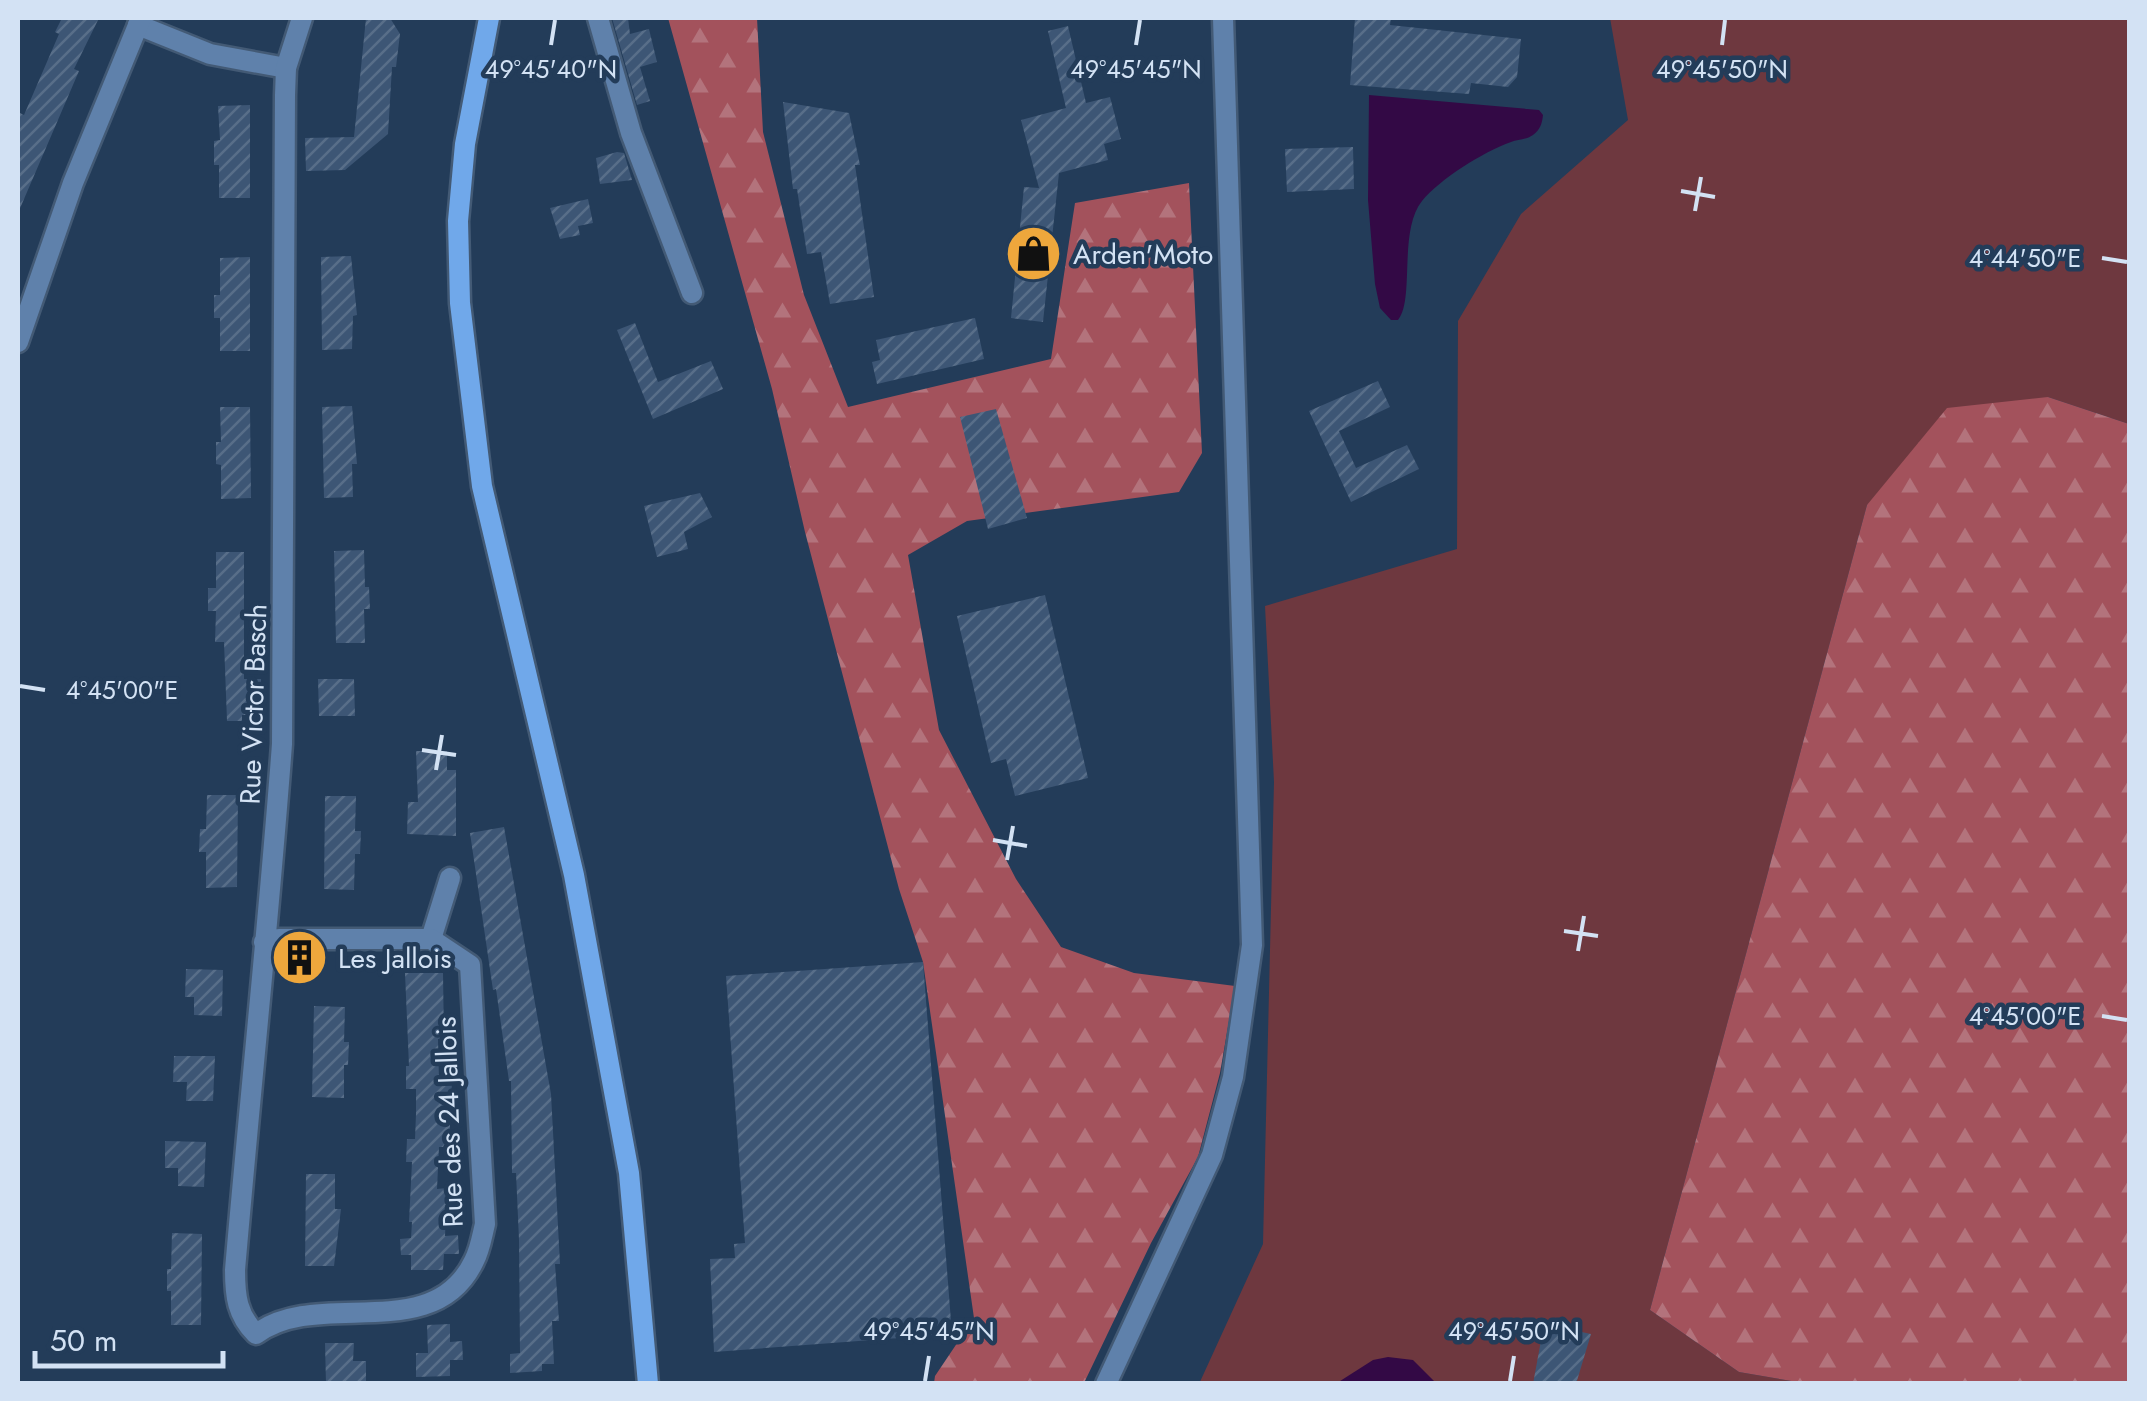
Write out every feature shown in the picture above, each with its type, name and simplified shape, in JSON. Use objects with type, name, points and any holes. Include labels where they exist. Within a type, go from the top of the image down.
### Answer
[{"type":"main road","points":[[489,18],[465,144],[458,221],[460,303],[482,486],[574,875],[629,1173],[648,1384]]},
{"type":"street","name":"Rue Victor Basch","points":[[256,1334],[240,1314],[235,1270],[282,744],[286,68],[302,18]]},
{"type":"street","points":[[598,18],[631,133],[692,293]]},
{"type":"street","points":[[1106,1384],[1212,1155],[1233,1077],[1252,944],[1223,18]]},
{"type":"street","points":[[18,342],[73,183],[139,21],[210,54],[286,68]]},
{"type":"street","points":[[264,942],[431,938],[450,878]]},
{"type":"street","name":"Rue des 24 Jallois","points":[[256,1334],[273,1321],[301,1314],[404,1312],[432,1301],[459,1283],[474,1261],[486,1224],[470,965],[431,938]]},
{"type":"shaded area","points":[[1610,18],[2129,18],[2129,424],[2048,397],[1867,505],[1650,1310],[1739,1372],[1803,1383],[1199,1384],[1263,1244],[1274,782],[1265,606],[1457,549],[1458,321],[1521,214],[1628,120]]},
{"type":"shaded area","points":[[1369,95],[1539,110],[1543,115],[1533,135],[1475,159],[1422,201],[1411,229],[1406,297],[1398,320],[1391,320],[1380,308],[1375,284],[1368,200]]},
{"type":"shaded area","points":[[1373,1360],[1413,1360],[1436,1383],[1337,1383]]},
{"type":"green space","points":[[668,18],[757,18],[763,132],[804,295],[848,407],[1051,359],[1075,203],[1189,183],[1202,453],[1179,492],[967,521],[908,555],[939,730],[1016,879],[1061,947],[1134,973],[1235,986],[1220,1073],[1198,1157],[1151,1243],[1084,1383],[934,1383],[974,1318],[923,962],[899,889],[805,532],[772,389]]},
{"type":"green space","points":[[2048,397],[2129,424],[2129,1383],[1803,1383],[1739,1372],[1650,1310],[1867,505],[1947,408]]},
{"type":"building","points":[[62,18],[99,18],[74,69],[79,71],[18,213],[18,112],[24,115],[59,34],[55,32]]},
{"type":"building","points":[[366,18],[390,18],[400,34],[396,67],[392,67],[388,134],[345,170],[306,171],[305,138],[354,137]]},
{"type":"building","points":[[612,18],[628,18],[630,34],[649,29],[657,62],[640,67],[650,101],[637,105]]},
{"type":"building","points":[[1355,18],[1391,18],[1390,25],[1521,39],[1517,77],[1508,87],[1471,83],[1469,94],[1350,85]]},
{"type":"building","points":[[1068,26],[1086,103],[1110,97],[1121,139],[1104,144],[1108,160],[1059,173],[1043,322],[1011,318],[1024,187],[1039,188],[1021,120],[1066,108],[1048,31]]},
{"type":"building","points":[[783,102],[849,113],[860,165],[855,165],[874,297],[830,304],[821,252],[807,254],[797,189],[793,189]]},
{"type":"building","points":[[250,105],[250,198],[219,198],[219,165],[214,165],[214,141],[220,140],[218,106]]},
{"type":"building","points":[[1353,147],[1354,189],[1287,192],[1285,149]]},
{"type":"building","points":[[624,153],[632,180],[600,184],[596,158]]},
{"type":"building","points":[[588,199],[593,223],[578,226],[580,235],[560,239],[550,208]]},
{"type":"building","points":[[351,256],[357,315],[353,316],[352,349],[322,350],[321,257]]},
{"type":"building","points":[[250,257],[250,351],[220,351],[220,318],[214,318],[214,295],[220,295],[220,258]]},
{"type":"building","points":[[975,318],[984,359],[877,384],[872,362],[880,360],[876,340]]},
{"type":"building","points":[[635,323],[658,382],[711,361],[723,389],[653,419],[617,330]]},
{"type":"building","points":[[1378,381],[1390,407],[1339,431],[1356,468],[1407,445],[1419,469],[1351,502],[1309,411]]},
{"type":"building","points":[[352,406],[357,464],[352,464],[353,497],[324,498],[322,407]]},
{"type":"building","points":[[220,407],[250,407],[251,498],[221,499],[221,465],[216,464],[216,442],[221,442]]},
{"type":"building","points":[[996,409],[1027,518],[988,529],[960,417]]},
{"type":"building","points":[[700,493],[712,517],[684,532],[688,549],[657,557],[644,506]]},
{"type":"building","points":[[364,550],[370,609],[364,609],[365,643],[336,643],[334,551]]},
{"type":"building","points":[[216,552],[244,552],[244,679],[261,679],[261,715],[242,715],[242,721],[227,721],[224,642],[215,642],[216,611],[208,611],[208,588],[216,588]]},
{"type":"building","points":[[1045,595],[1088,778],[1015,796],[1006,759],[991,763],[957,616]]},
{"type":"building","points":[[318,679],[354,679],[355,716],[319,716]]},
{"type":"building","points":[[416,751],[447,751],[447,770],[456,770],[456,836],[407,834],[408,802],[418,802]]},
{"type":"building","points":[[207,795],[238,795],[237,887],[206,888],[206,852],[199,852],[200,829],[206,829]]},
{"type":"building","points":[[325,796],[356,796],[355,831],[361,831],[360,854],[355,854],[354,890],[324,889]]},
{"type":"building","points":[[504,827],[551,1094],[560,1264],[555,1264],[559,1321],[552,1321],[554,1364],[542,1364],[542,1371],[510,1373],[510,1354],[520,1353],[511,1081],[470,833]]},
{"type":"building","points":[[923,962],[952,1334],[714,1352],[710,1259],[735,1258],[734,1244],[745,1243],[726,976]]},
{"type":"building","points":[[186,969],[223,970],[222,1016],[194,1015],[194,997],[185,997]]},
{"type":"building","points":[[405,973],[443,973],[444,1039],[438,1039],[439,1081],[452,1081],[449,1147],[439,1147],[437,1189],[447,1188],[445,1236],[458,1235],[459,1254],[444,1254],[443,1270],[411,1270],[411,1255],[401,1255],[400,1239],[411,1238],[412,1162],[406,1162],[407,1139],[415,1139],[416,1114],[416,1089],[406,1089],[409,1066]]},
{"type":"building","points":[[314,1006],[345,1007],[344,1042],[349,1042],[344,1098],[312,1097]]},
{"type":"building","points":[[174,1056],[215,1056],[213,1101],[186,1101],[187,1082],[173,1082]]},
{"type":"building","points":[[165,1141],[206,1142],[204,1187],[178,1186],[178,1168],[165,1168]]},
{"type":"building","points":[[306,1174],[335,1174],[335,1209],[341,1209],[334,1266],[305,1266]]},
{"type":"building","points":[[172,1233],[202,1234],[201,1325],[171,1325],[167,1269],[171,1269]]},
{"type":"building","points":[[450,1324],[450,1342],[462,1341],[463,1360],[450,1360],[450,1376],[416,1377],[416,1353],[428,1353],[427,1325]]},
{"type":"building","points":[[1544,1324],[1591,1334],[1576,1384],[1533,1384]]},
{"type":"building","points":[[325,1343],[354,1343],[353,1361],[366,1361],[366,1384],[326,1384]]},
{"type":"place","name":"Arden'Moto","points":[[1034,254]]},
{"type":"place","name":"Les Jallois","points":[[299,958]]}]
